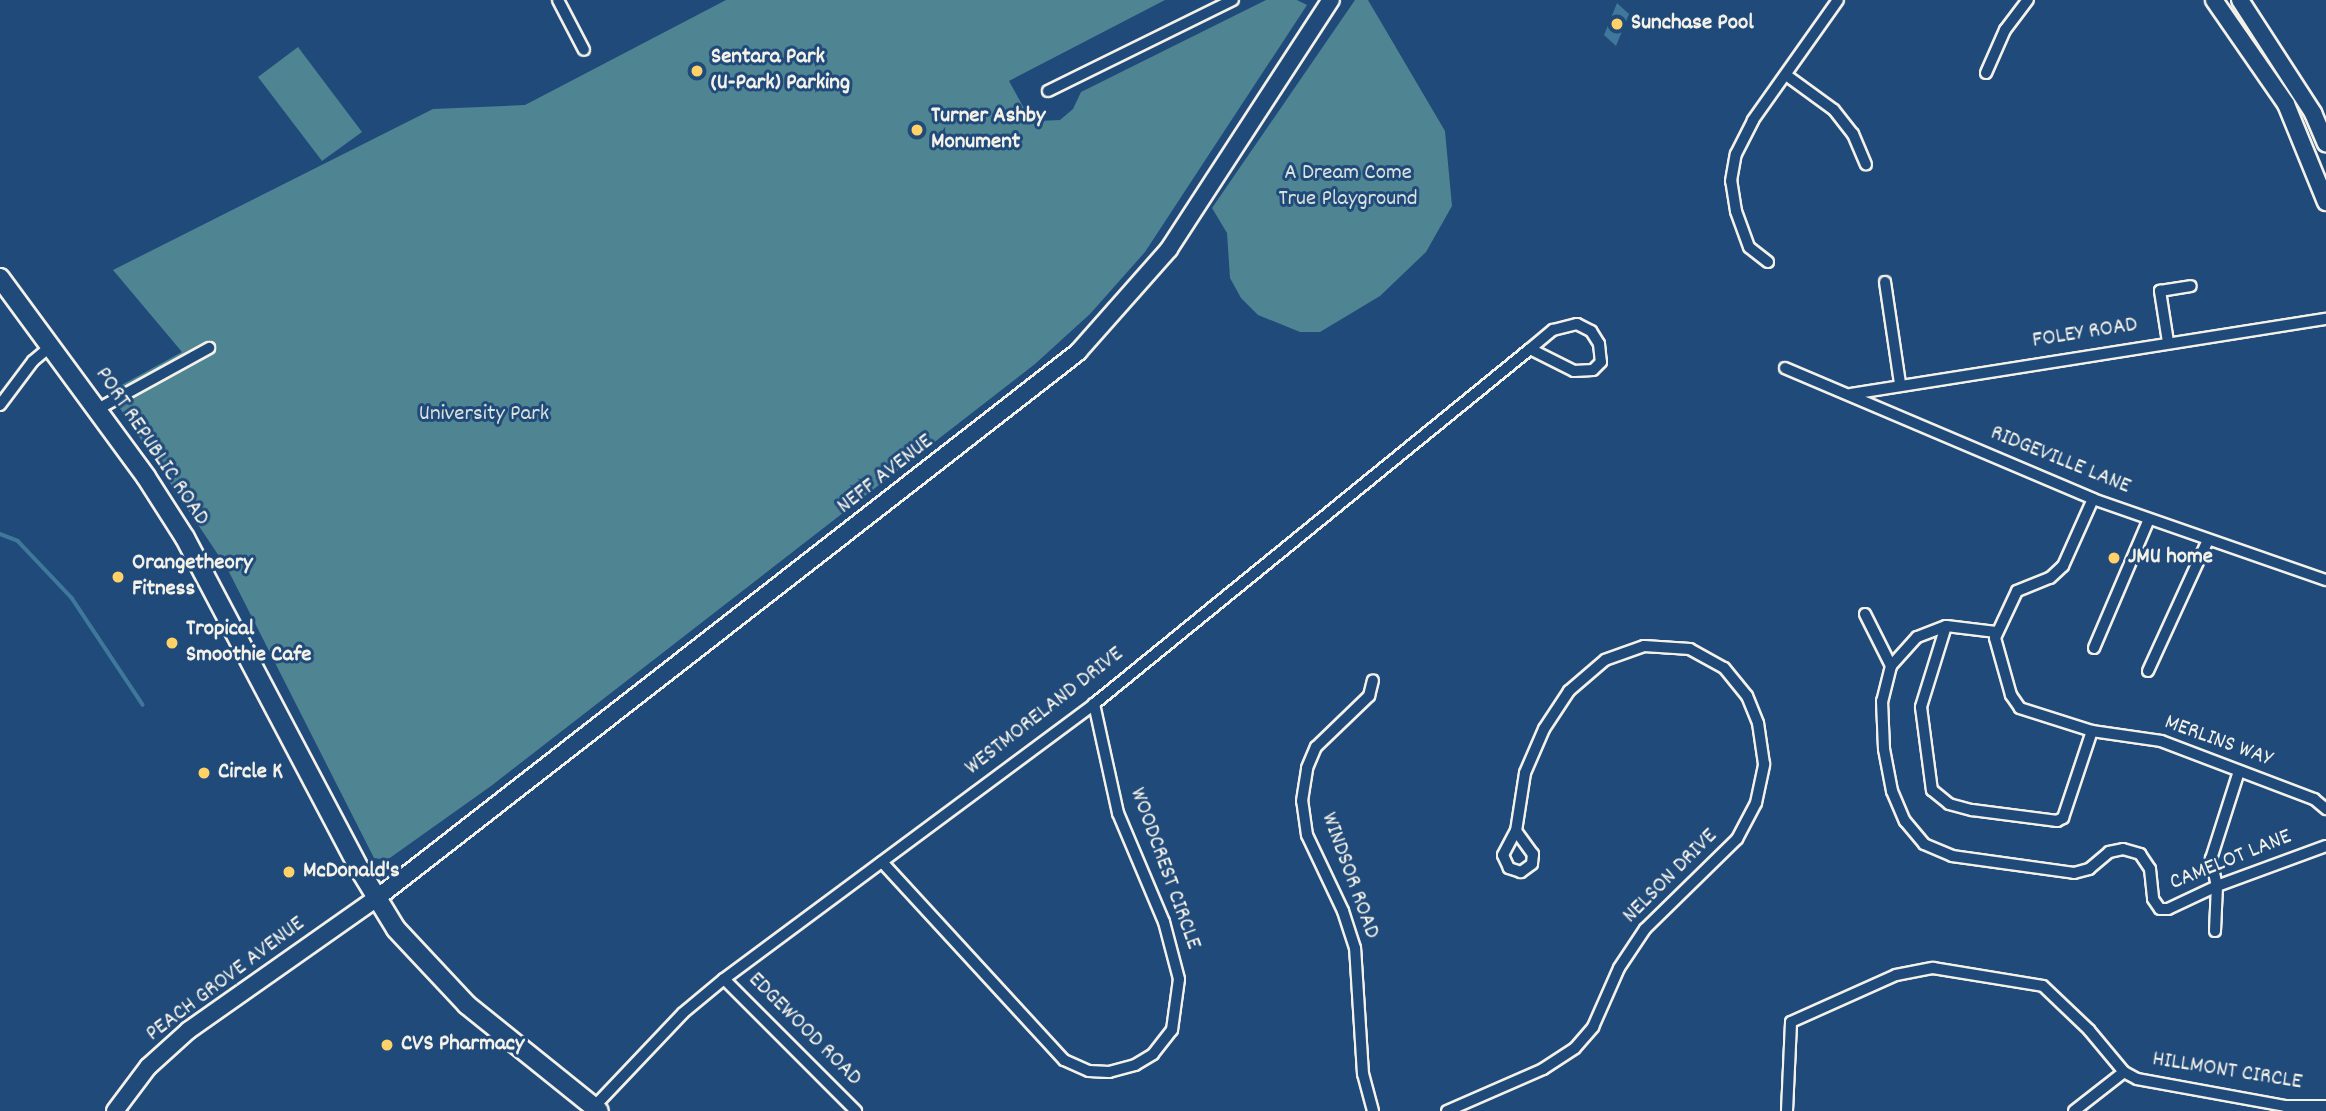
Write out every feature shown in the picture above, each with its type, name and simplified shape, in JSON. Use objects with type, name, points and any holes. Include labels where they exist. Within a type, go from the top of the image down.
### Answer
[{"type":"main road","name":"NEFF AVENUE","points":[[376,898],[1078,352],[1133,295],[1176,240],[1331,0]]},
{"type":"main road","points":[[2214,0],[2286,104],[2326,202]]},
{"type":"main road","points":[[2240,0],[2307,103],[2326,143]]},
{"type":"main road","name":"PORT REPUBLIC ROAD","points":[[0,278],[98,409],[200,564],[376,898],[403,938],[448,988],[595,1110]]},
{"type":"main road","name":"PEACH GROVE AVENUE","points":[[115,1111],[148,1067],[189,1030],[376,898]]},
{"type":"street","points":[[558,0],[584,50]]},
{"type":"street","points":[[1048,91],[1233,0]]},
{"type":"street","points":[[1768,262],[1749,247],[1732,197],[1731,181],[1747,130],[1838,0]]},
{"type":"street","points":[[1986,74],[2005,30],[2028,0]]},
{"type":"street","points":[[1786,75],[1835,110],[1853,134],[1866,164]]},
{"type":"street","points":[[1885,282],[1900,383]]},
{"type":"street","points":[[2168,342],[2160,291],[2191,286]]},
{"type":"street","name":"FOLEY ROAD","points":[[1851,394],[1900,383],[2326,319]]},
{"type":"street","name":"WESTMORELAND DRIVE","points":[[595,1110],[683,1013],[723,979],[1094,704],[1553,330],[1577,324],[1593,334],[1601,358],[1596,368],[1582,373],[1530,349]]},
{"type":"street","points":[[0,405],[33,361],[51,346]]},
{"type":"street","points":[[98,409],[209,348]]},
{"type":"street","name":"RIDGEVILLE LANE","points":[[1785,368],[2093,499],[2326,580]]},
{"type":"street","points":[[2092,731],[2077,784],[2063,818],[2057,821],[1949,804],[1932,790],[1921,707],[1946,626],[1996,632],[2020,587],[2060,571],[2093,499]]},
{"type":"street","points":[[2094,648],[2149,519]]},
{"type":"street","points":[[2148,671],[2208,540]]},
{"type":"street","points":[[1864,614],[1891,666]]},
{"type":"street","name":"CAMELOT LANE","points":[[1946,626],[1917,637],[1891,666],[1882,701],[1890,781],[1905,821],[1924,844],[1952,856],[2074,873],[2089,869],[2109,852],[2123,849],[2140,854],[2150,869],[2153,900],[2160,909],[2180,907],[2217,886],[2326,847]]},
{"type":"street","name":"MERLINS WAY","points":[[1996,632],[2011,695],[2020,709],[2092,731],[2161,741],[2314,799],[2326,809]]},
{"type":"street","name":"NELSON DRIVE","points":[[1447,1111],[1543,1069],[1575,1048],[1595,1022],[1619,968],[1645,929],[1737,839],[1756,803],[1764,764],[1758,723],[1746,696],[1724,668],[1690,649],[1644,646],[1602,661],[1569,691],[1541,735],[1525,773],[1516,831]]},
{"type":"street","name":"WINDSOR ROAD","points":[[1373,680],[1369,696],[1316,747],[1307,768],[1302,801],[1307,835],[1343,911],[1354,948],[1363,1074],[1373,1111]]},
{"type":"street","name":"WOODCREST CIRCLE","points":[[882,862],[1064,1060],[1092,1072],[1109,1072],[1128,1068],[1153,1054],[1172,1030],[1178,979],[1164,922],[1118,813],[1094,704]]},
{"type":"street","points":[[2215,930],[2217,886],[2211,859],[2239,771]]},
{"type":"street","name":"HILLMONT CIRCLE","points":[[1787,1111],[1791,1022],[1915,969],[2043,986],[2089,1030],[2124,1072],[2180,1090],[2286,1106],[2326,1106]]},
{"type":"street","name":"EDGEWOOD ROAD","points":[[723,979],[856,1111]]},
{"type":"street","name":"HILLMONT CIRCLE","points":[[2074,1111],[2124,1072]]},
{"type":"green space","name":"University Park","points":[[726,0],[1165,0],[1009,81],[1025,110],[1038,121],[1060,120],[1073,109],[1081,92],[1266,0],[1297,0],[1307,5],[1145,252],[1090,314],[1035,364],[491,786],[387,860],[374,858],[227,568],[109,392],[182,352],[113,270],[433,109],[525,105]]},
{"type":"green space","name":"A Dream Come True Playground","points":[[1355,0],[1368,0],[1445,131],[1452,206],[1426,252],[1380,296],[1320,332],[1300,332],[1258,315],[1241,298],[1230,278],[1227,233],[1212,208]]},
{"type":"green space","points":[[298,47],[362,132],[322,161],[258,77]]},
{"type":"water","name":"Sunchase Pool","points":[[1617,3],[1629,14],[1616,46],[1604,35]]},
{"type":"waterway","points":[[0,534],[18,541],[72,598],[143,705]]},
{"type":"place","name":"Sunchase Pool","points":[[1617,24]]},
{"type":"place","name":"Sentara Park (U-Park) Parking","points":[[697,71]]},
{"type":"place","name":"Turner Ashby Monument","points":[[917,130]]},
{"type":"place","name":"JMU home","points":[[2114,558]]},
{"type":"place","name":"Orangetheory Fitness","points":[[118,577]]},
{"type":"place","name":"Tropical Smoothie Cafe","points":[[172,643]]},
{"type":"place","name":"Circle K","points":[[204,773]]},
{"type":"place","name":"McDonald's","points":[[289,872]]},
{"type":"place","name":"CVS Pharmacy","points":[[387,1045]]}]
